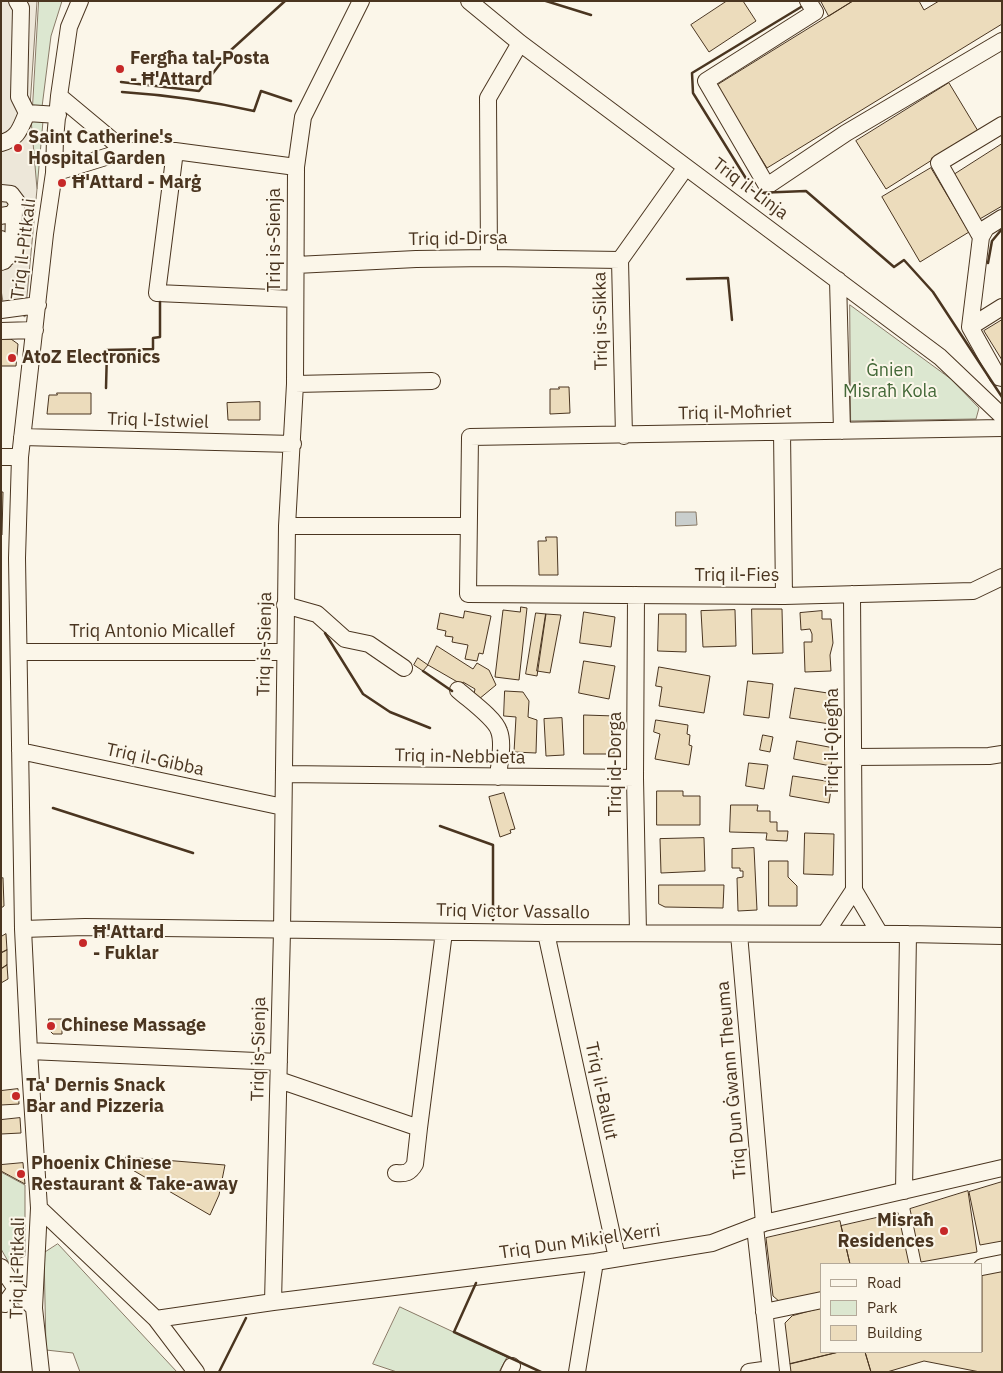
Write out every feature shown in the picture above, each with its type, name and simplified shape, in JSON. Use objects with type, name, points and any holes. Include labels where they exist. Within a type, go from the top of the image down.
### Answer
[{"type":"street","points":[[17,1],[21,8],[19,131]]},
{"type":"street","name":"Triq il-Pitkali","points":[[41,1372],[34,1308],[39,1208],[23,929],[17,558],[20,457],[54,173],[59,96],[69,27],[80,1]]},
{"type":"street","name":"Triq is-Sienja","points":[[273,1302],[282,931],[286,526],[295,384],[296,166],[302,117],[361,1]]},
{"type":"street","name":"Triq il-Linja","points":[[469,1],[520,43],[940,357],[1002,416]]},
{"type":"street","points":[[808,1],[815,12],[706,81],[767,186],[846,133],[1002,41]]},
{"type":"street","points":[[489,258],[488,98],[520,43]]},
{"type":"street","points":[[59,96],[125,151]]},
{"type":"street","points":[[19,97],[27,113]]},
{"type":"street","points":[[27,113],[58,115]]},
{"type":"street","points":[[1,142],[11,140],[19,131],[27,113]]},
{"type":"street","points":[[980,237],[939,163],[1002,125]]},
{"type":"street","points":[[54,173],[125,151],[175,151],[296,166]]},
{"type":"street","points":[[175,151],[157,293],[295,299]]},
{"type":"street","name":"Triq is-Sikka","points":[[624,436],[620,260],[686,166]]},
{"type":"street","points":[[1,194],[8,193],[17,202],[8,214],[13,253],[3,262]]},
{"type":"street","points":[[1002,218],[986,228],[980,237],[970,327],[998,377],[1002,378]]},
{"type":"street","points":[[1,239],[3,262]]},
{"type":"street","name":"Triq id-Dirsa","points":[[296,265],[416,259],[620,260]]},
{"type":"street","points":[[838,280],[842,431]]},
{"type":"street","points":[[1,310],[38,305]]},
{"type":"street","points":[[970,327],[1002,307]]},
{"type":"street","points":[[1,332],[35,330]]},
{"type":"street","points":[[295,384],[432,381]]},
{"type":"street","name":"Triq il-Moħriet","points":[[468,526],[470,438],[1002,428]]},
{"type":"street","points":[[782,432],[784,596]]},
{"type":"street","name":"Triq l-Istwiel","points":[[22,438],[292,444]]},
{"type":"street","points":[[1,457],[20,457]]},
{"type":"street","points":[[286,526],[468,526]]},
{"type":"street","name":"Triq il-Fies","points":[[468,526],[468,594],[784,596],[973,591],[1002,577]]},
{"type":"street","points":[[1,564],[17,558]]},
{"type":"street","name":"Triq il-Qiegħa","points":[[852,594],[854,890]]},
{"type":"street","name":"Triq id-Dorga","points":[[636,595],[635,778],[638,933]]},
{"type":"street","points":[[285,605],[317,614],[345,639],[369,644],[404,668]]},
{"type":"street","name":"Triq Antonio Micallef","points":[[19,652],[285,652]]},
{"type":"street","points":[[458,690],[492,721],[499,730],[498,778]]},
{"type":"street","name":"Triq il-Gibba","points":[[20,752],[283,807]]},
{"type":"street","points":[[854,756],[990,756],[1002,754]]},
{"type":"street","name":"Triq in-Nebbieta","points":[[284,774],[498,778],[635,778]]},
{"type":"street","points":[[825,934],[854,890],[880,934]]},
{"type":"street","name":"Triq Victor Vassallo","points":[[23,929],[84,927],[282,931],[1002,936]]},
{"type":"street","points":[[396,1173],[408,1172],[414,1164],[444,932]]},
{"type":"street","name":"Triq il-Ballut","points":[[546,933],[617,1258]]},
{"type":"street","name":"Triq Dun Ġwann Theuma","points":[[739,934],[760,1225],[764,1312],[770,1370]]},
{"type":"street","points":[[904,1191],[908,934]]},
{"type":"street","points":[[29,1051],[279,1062]]},
{"type":"street","points":[[279,1080],[418,1128]]},
{"type":"street","name":"Triq Dun Mikiel Xerri","points":[[156,1319],[273,1302],[595,1262],[712,1243],[760,1225],[1002,1168]]},
{"type":"street","points":[[39,1208],[156,1319],[196,1372]]},
{"type":"street","points":[[577,1372],[595,1262]]},
{"type":"street","points":[[983,1267],[1002,1263]]},
{"type":"street","points":[[1,1267],[16,1289],[34,1308]]},
{"type":"street","points":[[6,1304],[16,1289]]},
{"type":"street","points":[[764,1312],[820,1300]]},
{"type":"street","points":[[749,1372],[770,1370]]},
{"type":"green space","points":[[39,1],[62,1],[51,36],[42,107],[33,105]]},
{"type":"green space","points":[[32,120],[43,121],[37,189],[27,188]]},
{"type":"green space","name":"Ġnien Misraħ Kola","points":[[850,305],[951,379],[979,408],[976,419],[851,421]]},
{"type":"green space","points":[[1,1172],[25,1185],[25,1256],[9,1263],[1,1249]]},
{"type":"green space","points":[[58,1244],[177,1372],[80,1372],[73,1353],[46,1350],[44,1253]]},
{"type":"green space","points":[[400,1307],[507,1357],[499,1372],[397,1372],[373,1364]]},
{"type":"shaded area","name":"Saint Catherine's Hospital Garden","points":[[1,1],[37,1],[30,107],[37,189],[25,317],[3,302],[1,290]]},
{"type":"shaded area","points":[[676,512],[696,512],[697,525],[676,526]]},
{"type":"building","points":[[727,1],[743,1],[756,21],[709,52],[691,25]]},
{"type":"building","points":[[821,1],[853,1],[829,16]]},
{"type":"building","points":[[853,1],[919,1],[924,10],[939,1],[1002,1],[1002,24],[767,168],[716,86]]},
{"type":"building","points":[[949,83],[978,131],[886,189],[856,141]]},
{"type":"building","points":[[1002,144],[1002,206],[978,220],[952,176]]},
{"type":"building","points":[[931,168],[969,232],[920,262],[882,197]]},
{"type":"building","points":[[1002,320],[1002,360],[984,331]]},
{"type":"building","points":[[1,339],[11,339],[18,344],[16,366],[1,366]]},
{"type":"building","points":[[559,387],[569,387],[570,413],[550,414],[550,389],[559,389]]},
{"type":"building","points":[[57,393],[91,393],[91,414],[47,414],[49,395],[57,395]]},
{"type":"building","points":[[260,402],[260,420],[228,420],[227,403]]},
{"type":"building","points":[[1,492],[3,492],[2,535],[1,535]]},
{"type":"building","points":[[546,537],[557,537],[558,575],[539,575],[538,541],[546,541]]},
{"type":"building","points":[[521,607],[527,608],[519,680],[495,677],[503,610],[520,612]]},
{"type":"building","points":[[752,609],[782,609],[783,653],[753,654]]},
{"type":"building","points":[[735,610],[736,646],[703,647],[701,611]]},
{"type":"building","points":[[465,611],[491,616],[483,654],[479,653],[477,661],[465,659],[468,645],[452,642],[453,637],[445,636],[446,631],[437,629],[440,613],[463,618]]},
{"type":"building","points":[[822,611],[822,619],[831,619],[833,643],[830,655],[831,671],[805,672],[804,642],[812,642],[812,634],[810,629],[801,630],[800,613]]},
{"type":"building","points":[[584,612],[615,617],[611,647],[580,643]]},
{"type":"building","points":[[536,613],[546,614],[537,676],[526,674]]},
{"type":"building","points":[[546,614],[561,615],[550,673],[537,671]]},
{"type":"building","points":[[659,614],[686,614],[686,652],[658,651]]},
{"type":"building","points":[[437,646],[473,669],[477,663],[489,670],[496,685],[479,699],[473,698],[475,689],[463,682],[461,684],[428,665]]},
{"type":"building","points":[[418,658],[428,665],[423,671],[414,665]]},
{"type":"building","points":[[584,661],[615,666],[609,699],[579,693]]},
{"type":"building","points":[[659,667],[710,676],[704,713],[659,706],[662,687],[656,686]]},
{"type":"building","points":[[748,681],[773,684],[769,718],[744,715]]},
{"type":"building","points":[[795,688],[834,694],[830,724],[790,718]]},
{"type":"building","points":[[505,691],[523,692],[529,701],[528,717],[537,720],[536,753],[514,752],[516,717],[504,716]]},
{"type":"building","points":[[584,715],[615,716],[614,754],[584,754]]},
{"type":"building","points":[[562,718],[564,755],[546,756],[544,719]]},
{"type":"building","points":[[656,720],[688,725],[689,745],[692,746],[689,765],[655,759],[660,734],[654,732]]},
{"type":"building","points":[[763,735],[773,737],[770,752],[760,750]]},
{"type":"building","points":[[797,741],[834,748],[831,766],[794,759]]},
{"type":"building","points":[[749,763],[768,765],[764,789],[746,786]]},
{"type":"building","points":[[793,776],[832,782],[829,803],[790,796]]},
{"type":"building","points":[[657,791],[683,791],[683,796],[700,796],[700,825],[657,825]]},
{"type":"building","points":[[504,793],[515,829],[510,830],[511,833],[500,837],[489,797]]},
{"type":"building","points":[[731,805],[758,805],[757,811],[770,811],[770,822],[777,822],[777,831],[788,831],[787,841],[766,840],[767,833],[730,832]]},
{"type":"building","points":[[805,833],[834,834],[833,875],[804,874]]},
{"type":"building","points":[[704,838],[705,871],[661,873],[660,839]]},
{"type":"building","points":[[754,848],[757,910],[738,911],[737,878],[743,877],[743,871],[740,871],[740,868],[732,868],[732,849]]},
{"type":"building","points":[[769,861],[788,861],[788,877],[797,886],[797,906],[769,906]]},
{"type":"building","points":[[3,878],[4,906],[1,908],[1,879]]},
{"type":"building","points":[[659,885],[724,885],[723,908],[665,907],[659,904]]},
{"type":"building","points":[[6,934],[7,950],[1,953],[1,937]]},
{"type":"building","points":[[7,950],[7,965],[1,969],[1,953]]},
{"type":"building","points":[[7,965],[8,979],[1,983],[1,969]]},
{"type":"building","points":[[49,1019],[62,1019],[62,1034],[53,1034],[49,1030]]},
{"type":"building","points":[[18,1089],[19,1104],[1,1105],[1,1091]]},
{"type":"building","points":[[20,1118],[21,1133],[1,1134],[1,1120]]},
{"type":"building","points":[[126,1157],[225,1165],[219,1195],[210,1215],[124,1165]]},
{"type":"building","points":[[23,1163],[25,1184],[1,1171],[1,1165]]},
{"type":"building","points":[[1002,1182],[1002,1241],[980,1245],[969,1192]]},
{"type":"building","name":"Misraħ Residences","points":[[968,1191],[977,1252],[921,1262],[910,1209]]},
{"type":"building","points":[[898,1213],[909,1263],[850,1263],[841,1226]]},
{"type":"building","points":[[840,1221],[850,1263],[820,1263],[820,1294],[780,1302],[773,1296],[766,1238]]},
{"type":"building","points":[[1002,1268],[1002,1372],[980,1372],[924,1361],[887,1372],[871,1372],[865,1353],[983,1353],[983,1272]]},
{"type":"building","points":[[820,1309],[820,1353],[835,1353],[790,1364],[785,1323],[792,1316]]},
{"type":"building","points":[[835,1353],[865,1353],[871,1372],[791,1372],[790,1364]]},
{"type":"wall","points":[[121,82],[199,91],[231,50],[285,1]]},
{"type":"wall","points":[[546,1],[591,15]]},
{"type":"wall","points":[[801,7],[692,73],[693,93],[755,193],[806,191],[894,267],[904,260],[933,292],[1002,397]]},
{"type":"wall","points":[[122,92],[188,99],[254,111],[261,91],[291,101]]},
{"type":"wall","points":[[988,263],[992,241],[1002,229]]},
{"type":"wall","points":[[687,279],[728,278],[732,320]]},
{"type":"wall","points":[[106,388],[107,350],[153,349],[153,338],[160,337],[160,302]]},
{"type":"wall","points":[[325,633],[363,694],[390,712],[430,728]]},
{"type":"wall","points":[[423,671],[452,691]]},
{"type":"wall","points":[[53,808],[193,853]]},
{"type":"wall","points":[[440,826],[493,845],[493,920]]},
{"type":"wall","points":[[476,1283],[454,1332],[541,1372]]},
{"type":"wall","points":[[219,1372],[246,1318]]},
{"type":"place","name":"Fergħa tal-Posta - Ħ'Attard","points":[[120,69]]},
{"type":"place","name":"Saint Catherine's Hospital Garden","points":[[18,148]]},
{"type":"place","name":"Ħ'Attard - Marġ","points":[[62,183]]},
{"type":"place","name":"AtoZ Electronics","points":[[12,358]]},
{"type":"place","name":"Ħ'Attard - Fuklar","points":[[83,943]]},
{"type":"place","name":"Chinese Massage","points":[[51,1026]]},
{"type":"place","name":"Ta' Dernis Snack Bar and Pizzeria","points":[[16,1096]]},
{"type":"place","name":"Phoenix Chinese Restaurant & Take-away","points":[[21,1174]]},
{"type":"place","name":"Misraħ Residences","points":[[944,1231]]}]
